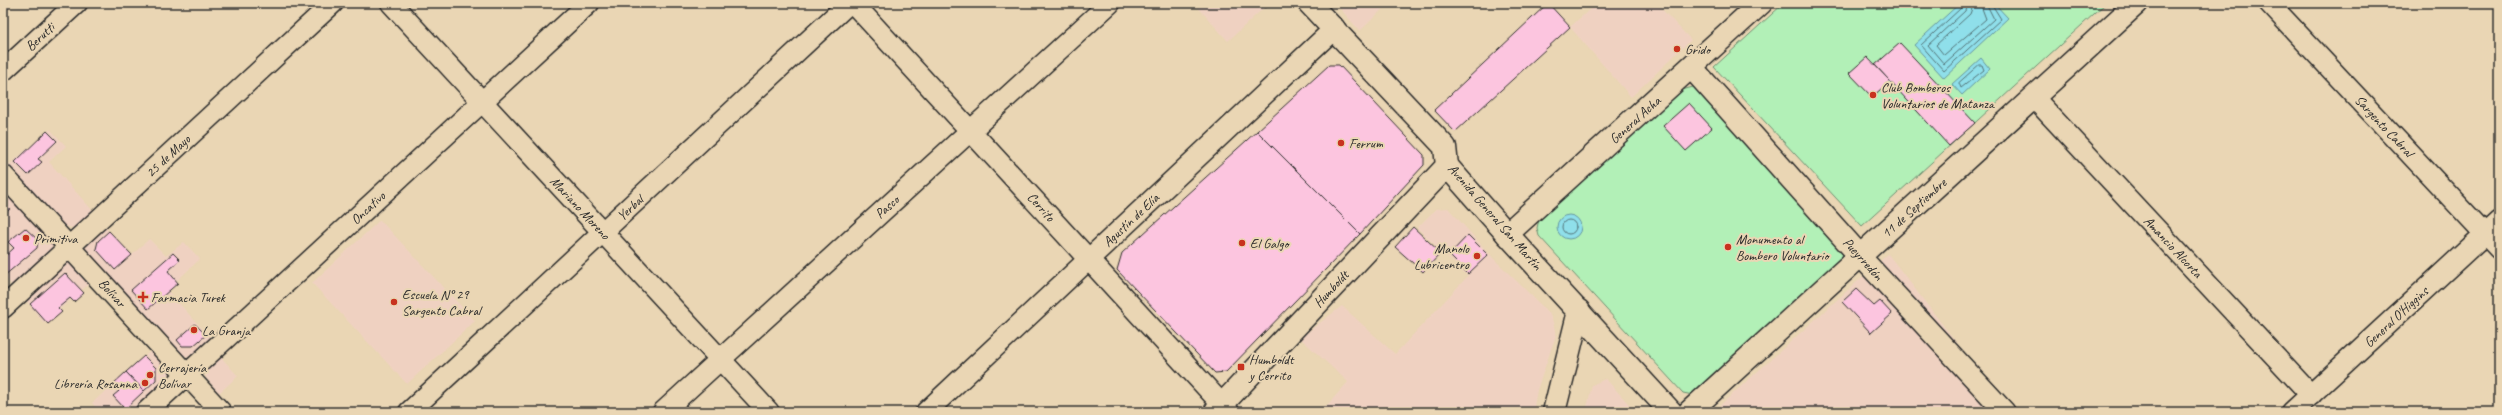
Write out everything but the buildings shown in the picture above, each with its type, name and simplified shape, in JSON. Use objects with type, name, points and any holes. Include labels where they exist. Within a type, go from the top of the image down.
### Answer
[{"type":"street","name":"Berutti","points":[[3,71],[77,3]]},
{"type":"street","name":"25 de Mayo","points":[[3,308],[333,3]]},
{"type":"street","name":"Mariano Moreno","points":[[391,3],[769,412]]},
{"type":"street","name":"Oncativo","points":[[146,412],[589,3]]},
{"type":"street","name":"Yerbal","points":[[409,412],[604,233],[849,3]]},
{"type":"street","name":"Cerrito","points":[[853,3],[972,130],[1222,410]]},
{"type":"street","name":"Pasco","points":[[663,412],[720,358],[1110,3]]},
{"type":"street","name":"Avenida General San Martín","points":[[1309,3],[1335,28],[1445,147],[1447,166],[1506,234],[1579,311],[1670,412]]},
{"type":"street","name":"General Acha","points":[[1506,234],[1692,68],[1761,3]]},
{"type":"street","name":"11 de Septiembre","points":[[1689,412],[2035,99],[2137,3]]},
{"type":"street","name":"Sargento Cabral","points":[[2269,3],[2492,228],[2499,249]]},
{"type":"street","name":"Agustín de Elía","points":[[926,412],[1335,28]]},
{"type":"street","name":"Pueyrredón","points":[[1692,68],[1861,256],[2005,412]]},
{"type":"street","name":"Amancio Alcorta","points":[[2035,99],[2311,395]]},
{"type":"street","name":"Humboldt","points":[[1222,410],[1447,166]]},
{"type":"street","name":"Bolívar","points":[[3,175],[221,412]]},
{"type":"street","name":"General O'Higgins","points":[[2292,412],[2492,228]]},
{"type":"street","points":[[1554,412],[1579,311]]},
{"type":"shaded area","points":[[1194,3],[1269,3],[1228,41]]},
{"type":"shaded area","points":[[1335,3],[1389,3],[1360,31]]},
{"type":"shaded area","points":[[1597,3],[1656,3],[1691,40],[1631,97],[1570,27]]},
{"type":"shaded area","points":[[50,129],[66,146],[49,162],[94,212],[81,224],[73,228],[61,225],[8,166]]},
{"type":"shaded area","points":[[3,184],[52,239],[53,244],[52,250],[12,285],[3,275]]},
{"type":"shaded area","points":[[1448,208],[1494,259],[1549,313],[1553,322],[1556,335],[1537,390],[1533,412],[1321,412],[1348,382],[1300,338],[1342,306],[1395,354],[1468,276],[1417,228],[1436,209]]},
{"type":"shaded area","name":"Escuela N° 29 Sargento Cabral","points":[[380,220],[475,321],[407,384],[312,283]]},
{"type":"shaded area","points":[[103,225],[132,255],[149,239],[166,256],[184,242],[200,259],[167,290],[215,343],[195,358],[182,356],[86,249],[85,245]]},
{"type":"shaded area","points":[[1888,254],[2010,412],[1717,412],[1717,408]]},
{"type":"shaded area","points":[[68,262],[73,262],[92,281],[44,323],[25,299]]},
{"type":"shaded area","points":[[154,348],[171,369],[166,385],[136,412],[100,412],[92,403]]},
{"type":"shaded area","points":[[219,355],[238,376],[219,393],[206,378],[205,371],[208,365]]},
{"type":"shaded area","points":[[1605,379],[1636,412],[1586,412],[1592,385]]},
{"type":"green space","name":"Club Bomberos Voluntarios de Matanza","points":[[1784,3],[2106,3],[1862,226],[1714,67]]},
{"type":"green space","points":[[1693,87],[1703,90],[1845,255],[1693,395],[1683,393],[1539,236],[1537,228],[1539,219],[1682,90]]},
{"type":"water","points":[[1960,3],[1994,3],[2008,18],[1944,78],[1914,45]]},
{"type":"water","points":[[1981,58],[1990,69],[1962,95],[1952,84]]},
{"type":"water","points":[[1569,215],[1577,219],[1581,227],[1577,235],[1569,239],[1561,235],[1557,227],[1561,219]]},
{"type":"place","name":"Grido","points":[[1677,49]]},
{"type":"place","name":"Club Bomberos Voluntarios de Matanza","points":[[1873,95]]},
{"type":"place","name":"Ferrum","points":[[1341,143]]},
{"type":"place","name":"Primitiva","points":[[26,238]]},
{"type":"place","name":"El Galgo","points":[[1242,243]]},
{"type":"place","name":"Monumento al Bombero Voluntario","points":[[1728,247]]},
{"type":"place","name":"Manolo Lubricentro","points":[[1477,256]]},
{"type":"place","name":"Farmacia Turek","points":[[143,297]]},
{"type":"place","name":"Escuela N° 29 Sargento Cabral","points":[[394,302]]},
{"type":"place","name":"La Granja","points":[[194,330]]},
{"type":"place","name":"Humboldt y Cerrito","points":[[1241,367]]},
{"type":"place","name":"Cerrajería Bolívar","points":[[150,375]]},
{"type":"place","name":"Librería Rosanna","points":[[145,383]]}]
